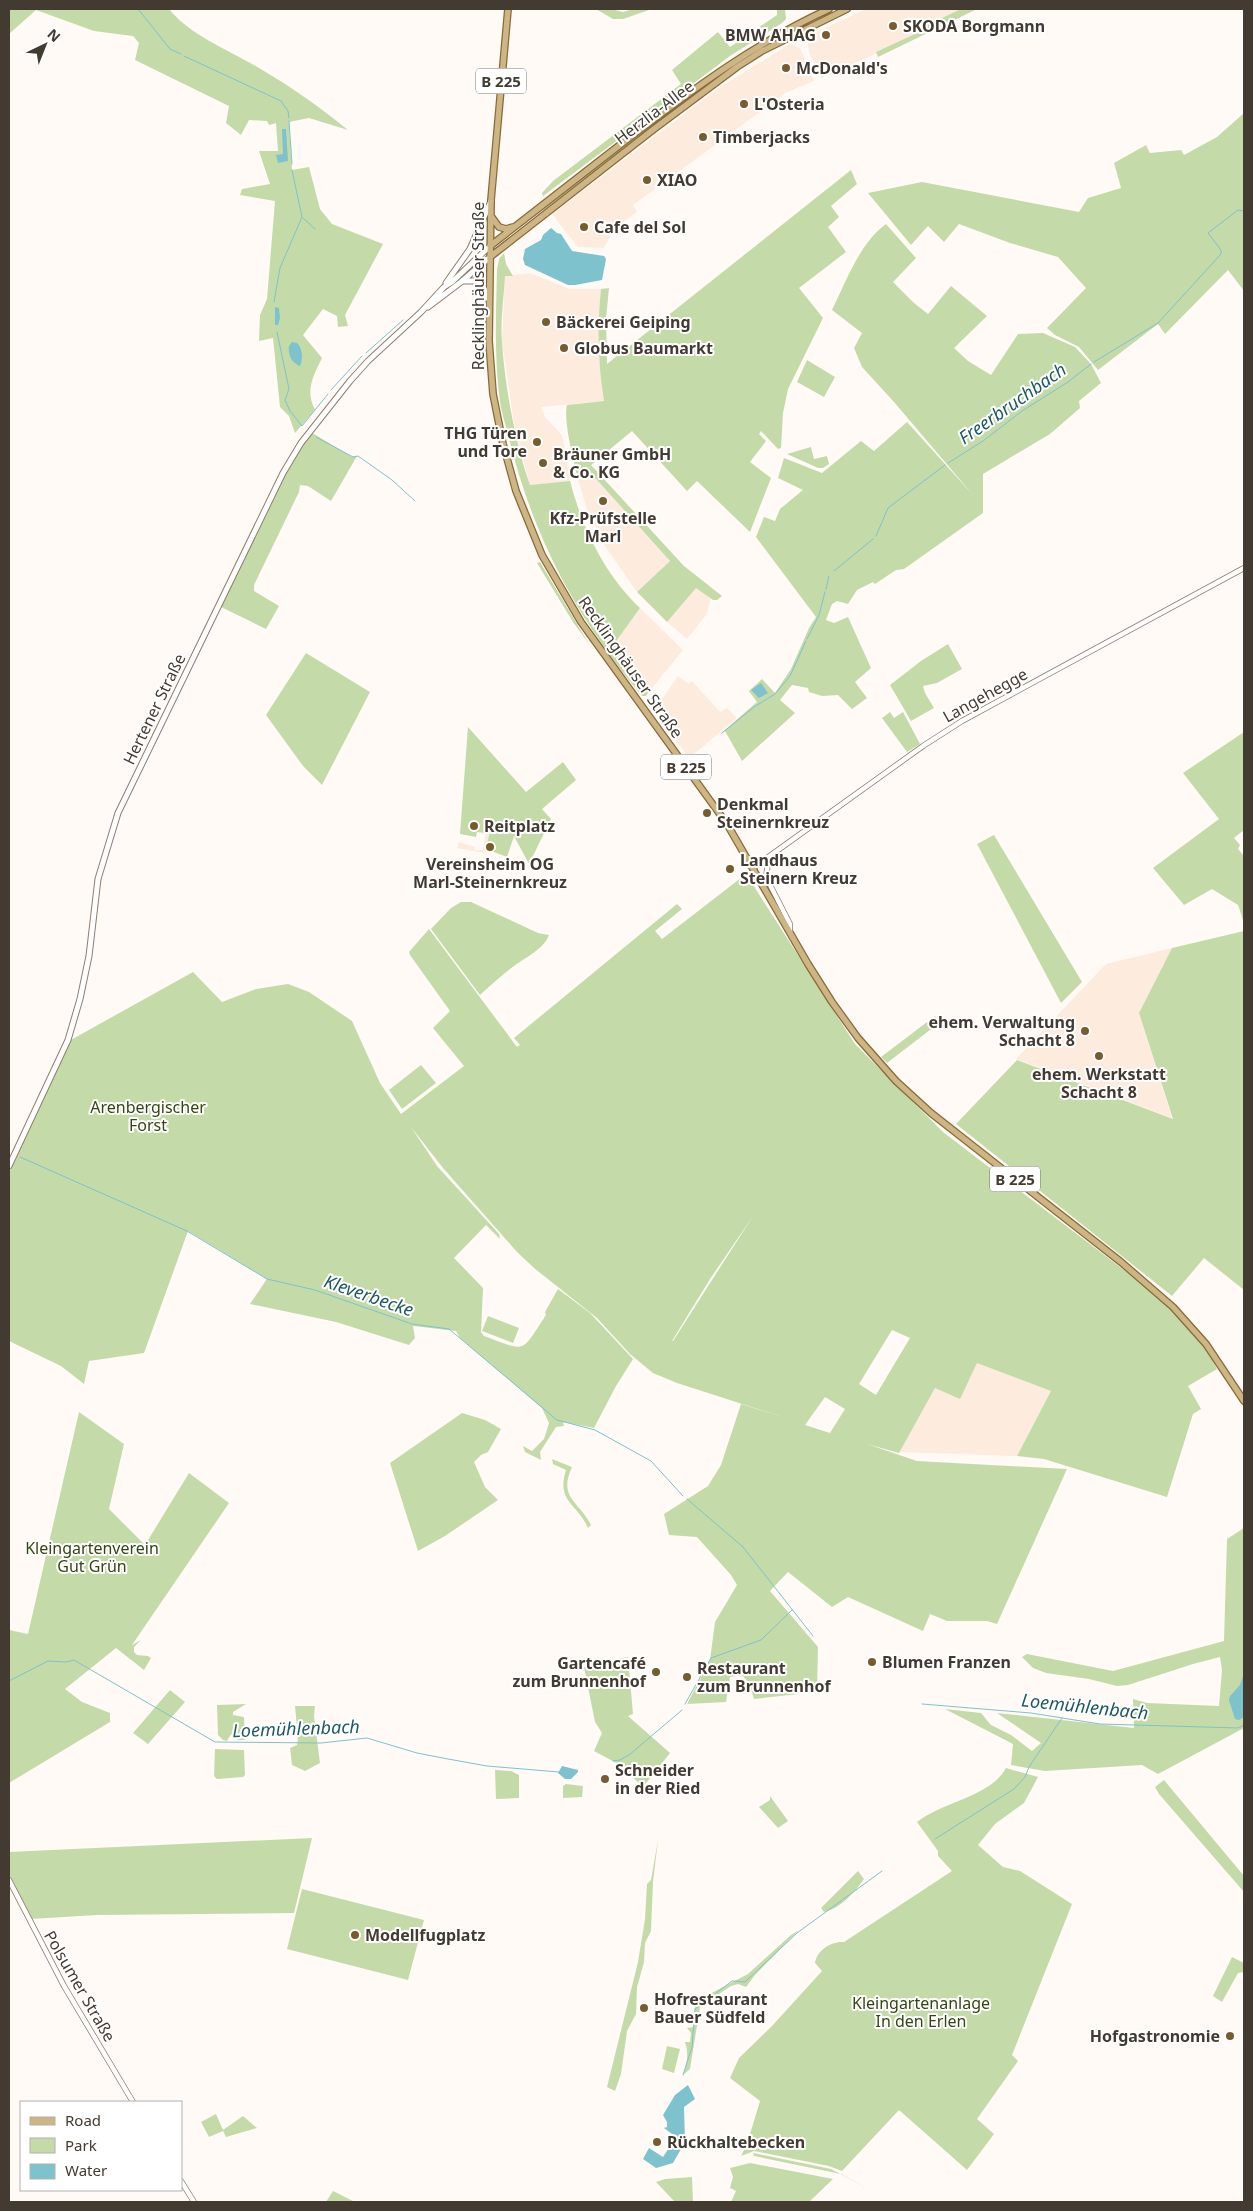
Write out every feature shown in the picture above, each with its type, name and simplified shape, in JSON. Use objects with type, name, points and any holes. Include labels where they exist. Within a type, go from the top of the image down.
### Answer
[{"type":"main road","name":"Recklinghäuser Straße","points":[[508,9],[490,214],[489,341],[493,394],[503,444],[516,491],[542,555],[581,622],[713,804],[848,1026],[896,1081],[948,1126],[1155,1289],[1173,1306],[1206,1344],[1244,1401]]},
{"type":"main road","name":"Herzlia-Allee","points":[[490,246],[720,70],[768,40],[828,9]]},
{"type":"main road","name":"Herzlia-Allee","points":[[490,256],[654,129],[737,68],[762,51],[847,9]]},
{"type":"main road","points":[[444,287],[470,249],[491,200]]},
{"type":"main road","points":[[490,214],[499,227],[506,229],[517,225]]},
{"type":"main road","name":"Hertener Straße","points":[[422,312],[444,287],[452,282],[490,246]]},
{"type":"main road","name":"Hertener Straße","points":[[9,1166],[68,1040],[80,999],[89,956],[98,879],[118,813],[283,473],[301,443],[327,407],[368,361],[422,312],[461,282],[490,256]]},
{"type":"main road","points":[[461,282],[477,280],[482,284],[489,300]]},
{"type":"street","name":"Langehegge","points":[[753,868],[923,746],[962,721],[1244,568]]},
{"type":"street","name":"B 225","points":[[775,852],[768,863],[766,878],[790,924],[791,934]]},
{"type":"street","name":"Polsumer Straße","points":[[9,1880],[60,1978],[133,2101]]},
{"type":"street","points":[[182,2183],[194,2202]]},
{"type":"shaded area","points":[[866,9],[961,9],[927,25],[928,28],[891,47],[821,78],[809,52],[808,43],[810,35]]},
{"type":"shaded area","points":[[790,44],[800,48],[814,81],[787,92],[633,205],[637,212],[615,228],[604,248],[578,247],[552,214],[720,87]]},
{"type":"shaded area","points":[[530,273],[570,289],[601,289],[599,352],[604,401],[541,407],[545,417],[562,435],[570,481],[530,485],[515,431],[502,341],[505,276]]},
{"type":"shaded area","points":[[588,470],[670,561],[637,592],[605,546],[586,506],[578,479]]},
{"type":"shaded area","points":[[696,587],[711,599],[706,615],[687,639],[667,622]]},
{"type":"shaded area","points":[[640,608],[683,650],[648,693],[613,644]]},
{"type":"shaded area","points":[[678,676],[689,684],[692,681],[720,712],[727,708],[737,718],[689,758],[654,711]]},
{"type":"shaded area","points":[[488,821],[493,822],[485,853],[457,848],[459,842],[475,847],[475,850],[483,850]]},
{"type":"shaded area","points":[[1172,948],[1139,1013],[1172,1118],[1016,1059],[1106,964]]},
{"type":"shaded area","points":[[977,1362],[1051,1391],[1017,1456],[899,1452],[935,1388]]},
{"type":"green space","points":[[9,9],[169,9],[178,19],[199,35],[282,82],[348,130],[309,118],[289,122],[292,170],[309,167],[320,209],[332,224],[383,244],[345,315],[348,326],[338,327],[337,316],[323,309],[303,335],[322,358],[313,377],[310,390],[315,410],[295,433],[289,416],[280,407],[273,338],[259,341],[260,315],[267,299],[275,201],[240,195],[242,189],[270,184],[259,151],[278,151],[276,123],[269,125],[267,121],[249,120],[241,135],[226,123],[229,106],[135,60],[139,43],[133,36],[94,31],[36,10],[9,34]]},
{"type":"green space","points":[[596,9],[611,9],[623,12],[633,9],[652,9],[623,19],[613,19]]},
{"type":"green space","points":[[777,9],[785,9],[786,19],[782,23],[730,56],[543,196],[542,193],[553,181],[681,84],[672,70],[718,32],[730,47],[777,15]]},
{"type":"green space","points":[[961,9],[977,9],[878,57],[876,52],[928,28],[927,25]]},
{"type":"green space","points":[[741,61],[543,211],[687,97]]},
{"type":"green space","points":[[1244,113],[1244,291],[1228,270],[1165,334],[1158,324],[1098,370],[1079,347],[1055,335],[1047,328],[1086,288],[1058,257],[1010,243],[959,224],[944,242],[928,226],[911,245],[868,193],[922,182],[1079,212],[1088,198],[1121,188],[1114,163],[1146,145],[1150,153],[1181,150],[1184,155],[1217,137]]},
{"type":"green space","points":[[851,170],[857,184],[831,206],[839,217],[828,227],[846,252],[799,288],[823,318],[788,389],[783,413],[781,448],[778,449],[761,431],[759,434],[766,441],[750,462],[771,478],[750,532],[697,481],[687,491],[632,431],[591,465],[684,566],[722,596],[717,600],[713,600],[696,588],[667,622],[637,592],[670,561],[588,470],[578,479],[570,442],[566,421],[567,405],[604,401],[599,345],[601,289],[609,288],[606,319],[607,364]]},
{"type":"green space","points":[[886,224],[916,258],[893,282],[914,303],[928,314],[951,286],[987,316],[954,348],[968,361],[991,375],[1018,334],[1043,333],[1075,347],[1091,364],[1101,383],[1079,401],[1080,408],[1050,434],[983,474],[983,513],[904,569],[896,570],[875,584],[873,582],[857,590],[848,604],[837,601],[832,604],[826,620],[834,623],[848,617],[871,668],[855,682],[867,698],[852,709],[838,695],[822,696],[809,692],[808,688],[792,685],[780,700],[795,713],[742,761],[725,731],[719,735],[757,702],[749,691],[762,679],[775,693],[791,669],[809,628],[816,617],[756,537],[764,517],[775,521],[780,509],[803,490],[778,478],[784,458],[822,473],[861,441],[874,451],[907,422],[973,495],[862,367],[854,348],[862,333],[832,310],[861,252]]},
{"type":"green space","points":[[504,253],[506,264],[513,276],[505,276],[501,326],[503,359],[508,396],[520,451],[530,485],[570,481],[581,516],[596,550],[616,581],[640,608],[614,644],[648,693],[646,696],[642,696],[619,667],[578,608],[545,545],[520,478],[501,407],[498,385],[496,336],[497,269],[499,259]]},
{"type":"green space","points":[[807,360],[835,377],[824,397],[797,382]]},
{"type":"green space","points":[[309,431],[352,457],[357,456],[331,501],[308,486],[300,485],[299,492],[254,585],[254,591],[279,606],[266,629],[221,607],[217,608],[283,473]]},
{"type":"green space","points":[[811,447],[814,459],[827,456],[829,464],[823,468],[818,468],[787,454]]},
{"type":"green space","points":[[540,562],[589,644],[573,622],[537,563]]},
{"type":"green space","points":[[948,644],[962,669],[937,683],[923,686],[934,708],[911,721],[890,685],[921,661]]},
{"type":"green space","points":[[306,653],[370,692],[322,785],[303,766],[266,715]]},
{"type":"green space","points":[[890,712],[894,718],[903,712],[920,744],[907,752],[882,718]]},
{"type":"green space","points":[[468,727],[526,792],[563,762],[576,780],[542,809],[551,819],[529,864],[514,836],[507,857],[486,849],[492,822],[488,821],[485,833],[477,832],[476,837],[460,834]]},
{"type":"green space","points":[[1244,732],[1244,830],[1234,838],[1240,845],[1238,849],[1244,856],[1244,923],[1238,905],[1212,889],[1184,905],[1153,868],[1219,819],[1183,773]]},
{"type":"green space","points":[[994,835],[1082,982],[1061,1003],[977,844]]},
{"type":"green space","name":"Arenbergischer Forst","points":[[746,874],[855,1044],[943,1132],[1166,1302],[1205,1346],[1217,1369],[1188,1386],[1201,1409],[1193,1414],[1167,1497],[1044,1459],[1017,1456],[1051,1391],[977,1363],[960,1399],[935,1388],[899,1453],[867,1444],[917,1461],[1067,1469],[997,1624],[987,1621],[947,1621],[930,1614],[923,1631],[848,1597],[832,1607],[788,1572],[770,1591],[818,1647],[817,1692],[754,1699],[749,1683],[742,1675],[730,1677],[726,1702],[687,1704],[710,1660],[715,1622],[737,1585],[731,1575],[697,1537],[669,1535],[664,1514],[708,1486],[721,1465],[741,1404],[789,1419],[677,1383],[653,1373],[630,1354],[597,1318],[534,1268],[517,1252],[443,1168],[411,1127],[437,1166],[499,1234],[500,1239],[486,1225],[454,1258],[483,1288],[481,1332],[484,1336],[516,1347],[527,1343],[546,1315],[545,1312],[558,1289],[590,1313],[633,1359],[616,1386],[594,1428],[563,1422],[564,1426],[556,1427],[540,1452],[541,1460],[525,1452],[523,1446],[532,1451],[544,1439],[549,1423],[542,1408],[460,1338],[456,1331],[413,1326],[415,1338],[409,1345],[336,1322],[250,1304],[267,1279],[188,1231],[144,1353],[89,1361],[84,1384],[61,1366],[9,1341],[9,1173],[69,1041],[193,972],[222,1002],[256,989],[288,984],[309,992],[352,1021],[380,1083],[401,1114],[464,1066],[433,1028],[450,1011],[409,952],[429,929],[517,1047],[520,1045],[514,1038],[677,904],[682,909],[655,931],[662,939]],"holes":[[[753,1216],[673,1341],[672,1341],[710,1279]],[[892,1330],[910,1338],[876,1395],[859,1384]],[[825,1397],[845,1409],[830,1433],[805,1425]]]},
{"type":"green space","points":[[461,902],[471,902],[538,933],[549,935],[539,949],[510,969],[480,995],[431,929],[451,908]]},
{"type":"green space","points":[[1244,931],[1244,1290],[1204,1258],[1172,1296],[956,1124],[1017,1060],[1173,1119],[1139,1013],[1172,948]]},
{"type":"green space","points":[[935,1016],[939,1023],[887,1063],[881,1057]]},
{"type":"green space","points":[[421,1065],[436,1083],[402,1109],[389,1090]]},
{"type":"green space","points":[[488,1316],[519,1328],[513,1343],[482,1331]]},
{"type":"green space","name":"Kleingartenverein Gut Grün","points":[[79,1412],[124,1444],[109,1509],[145,1545],[189,1473],[229,1503],[132,1645],[141,1640],[134,1647],[134,1652],[137,1655],[151,1658],[144,1670],[116,1648],[65,1689],[82,1702],[110,1713],[110,1722],[9,1783],[9,1630],[28,1634]]},
{"type":"green space","points":[[462,1413],[485,1420],[501,1429],[488,1452],[481,1455],[474,1462],[485,1487],[498,1500],[445,1536],[418,1551],[390,1463]]},
{"type":"green space","points":[[552,1459],[572,1467],[568,1477],[568,1492],[591,1525],[588,1528],[566,1496],[564,1481],[566,1470],[553,1464]]},
{"type":"green space","points":[[1244,1528],[1244,1728],[1158,1774],[1142,1765],[1045,1771],[1011,1765],[1013,1744],[945,1709],[981,1713],[991,1725],[1011,1735],[1032,1751],[1041,1743],[997,1713],[1134,1728],[1133,1699],[1147,1703],[1219,1706],[1222,1670],[1220,1657],[1128,1685],[1117,1686],[1089,1679],[1046,1673],[1033,1668],[1022,1657],[1027,1654],[1113,1671],[1224,1641],[1227,1539]]},
{"type":"green space","points":[[628,1657],[633,1714],[628,1716],[670,1753],[643,1787],[620,1765],[594,1751],[602,1733],[595,1722],[584,1667]]},
{"type":"green space","points":[[170,1690],[185,1702],[148,1744],[133,1733]]},
{"type":"green space","points":[[246,1704],[233,1712],[233,1715],[244,1717],[245,1740],[238,1740],[231,1734],[227,1741],[223,1740],[218,1735],[217,1705]]},
{"type":"green space","points":[[295,1706],[315,1706],[314,1716],[320,1763],[305,1771],[292,1765],[290,1748],[297,1745],[298,1738]]},
{"type":"green space","points":[[215,1749],[244,1750],[245,1775],[243,1777],[217,1779],[214,1776]]},
{"type":"green space","name":"Kleingartenanlage In den Erlen","points":[[1006,1768],[1038,1777],[1024,1803],[995,1824],[978,1845],[1003,1867],[1020,1871],[1072,1904],[1012,2055],[1018,2061],[977,2119],[994,2134],[967,2170],[899,2110],[842,2171],[829,2166],[754,2151],[741,2156],[747,2144],[760,2101],[730,2078],[739,2058],[772,2026],[822,1971],[815,1963],[816,1958],[825,1947],[834,1943],[844,1942],[952,1871],[938,1856],[938,1851],[917,1822],[989,1786],[999,1778]]},
{"type":"green space","points":[[495,1770],[511,1771],[519,1775],[519,1798],[496,1799]]},
{"type":"green space","points":[[1164,1780],[1244,1876],[1244,1892],[1159,1794],[1155,1787]]},
{"type":"green space","points":[[566,1784],[583,1786],[582,1797],[563,1798],[563,1786]]},
{"type":"green space","points":[[770,1796],[788,1821],[778,1828],[759,1807],[770,1800]]},
{"type":"green space","points":[[312,1838],[294,1913],[97,1915],[31,1919],[9,1874],[9,1852]]},
{"type":"green space","points":[[658,1840],[653,1882],[651,1931],[645,1943],[644,1962],[637,1987],[636,2014],[627,2031],[621,2074],[615,2091],[607,2087],[638,1962],[645,1919],[647,1884],[651,1880]]},
{"type":"green space","points":[[858,1871],[864,1879],[856,1890],[836,1907],[824,1912],[821,1908]]},
{"type":"green space","name":"Modellfugplatz","points":[[302,1889],[424,1920],[408,1980],[287,1949]]},
{"type":"green space","points":[[799,1930],[755,1975],[746,1987],[738,1984],[731,1986],[700,2007],[690,2069],[683,2075],[687,2059],[685,2042],[690,2042],[691,2033],[687,2028],[693,2027],[695,2006],[702,1998],[748,1974]]},
{"type":"green space","points":[[1232,1957],[1244,1963],[1244,1972],[1238,1973],[1222,2002],[1213,1996]]},
{"type":"green space","points":[[667,2046],[680,2049],[674,2073],[662,2069]]},
{"type":"green space","points":[[216,2114],[223,2130],[243,2116],[257,2128],[226,2137],[223,2131],[209,2137],[201,2122]]},
{"type":"green space","points":[[753,2153],[831,2169],[840,2174],[754,2156]]},
{"type":"green space","points":[[750,2163],[833,2179],[809,2202],[731,2202],[736,2191],[730,2188],[733,2177],[730,2168]]},
{"type":"green space","points":[[692,2177],[693,2202],[675,2202],[656,2182],[665,2179]]},
{"type":"green space","points":[[333,2191],[355,2202],[326,2202]]},
{"type":"water","points":[[282,129],[286,129],[288,161],[278,163],[276,155],[283,154]]},
{"type":"water","points":[[551,228],[561,234],[572,251],[604,256],[606,259],[602,280],[568,285],[525,265],[523,259],[525,249],[541,240],[543,235]]},
{"type":"water","points":[[275,307],[279,308],[280,318],[278,325],[275,325]]},
{"type":"water","points":[[292,342],[297,343],[301,351],[300,366],[292,360],[289,352],[289,346]]},
{"type":"water","points":[[761,683],[768,693],[759,698],[751,690]]},
{"type":"water","points":[[1244,1673],[1244,1717],[1239,1720],[1235,1719],[1229,1700],[1230,1696],[1240,1685]]},
{"type":"water","points":[[562,1766],[578,1770],[578,1772],[571,1779],[565,1779],[558,1773]]},
{"type":"water","points":[[688,2085],[695,2099],[684,2107],[685,2142],[673,2163],[656,2168],[643,2159],[649,2148],[663,2157],[676,2137],[664,2128],[667,2127],[667,2122],[663,2115],[675,2095]]},
{"type":"waterway","points":[[138,9],[170,49],[181,54]]},
{"type":"waterway","points":[[184,56],[281,101],[288,111],[289,118]]},
{"type":"waterway","points":[[289,121],[292,164]]},
{"type":"waterway","points":[[274,302],[280,268],[302,217],[292,170]]},
{"type":"waterway","name":"Freerbruchbach","points":[[1094,362],[1158,323],[1221,254],[1221,250],[1208,233],[1238,210],[1244,211]]},
{"type":"waterway","points":[[303,218],[315,229]]},
{"type":"waterway","points":[[366,353],[403,320]]},
{"type":"waterway","points":[[277,332],[289,389],[285,400],[290,411],[302,426],[328,394]]},
{"type":"waterway","points":[[331,390],[362,356]]},
{"type":"waterway","name":"Freerbruchbach","points":[[948,463],[983,441],[1022,411],[1068,382],[1091,364]]},
{"type":"waterway","points":[[316,437],[353,457],[358,456],[392,480],[415,501]]},
{"type":"waterway","name":"Freerbruchbach","points":[[876,536],[888,508],[945,465]]},
{"type":"waterway","name":"Freerbruchbach","points":[[834,571],[873,539]]},
{"type":"waterway","name":"Freerbruchbach","points":[[826,589],[829,576]]},
{"type":"waterway","name":"Freerbruchbach","points":[[807,639],[819,615],[825,592]]},
{"type":"waterway","name":"Freerbruchbach","points":[[722,733],[754,707],[775,694],[790,676],[806,641]]},
{"type":"waterway","name":"Kleverbecke","points":[[20,1157],[187,1231],[267,1279],[315,1290],[412,1324],[449,1329],[557,1420],[595,1430],[651,1461],[683,1496]]},
{"type":"waterway","name":"Kleverbecke","points":[[687,1499],[743,1547],[813,1636]]},
{"type":"waterway","name":"Loemühlenbach","points":[[685,1704],[711,1658],[761,1640],[792,1610]]},
{"type":"waterway","name":"Loemühlenbach","points":[[9,1681],[48,1661],[66,1662],[74,1660],[215,1742],[321,1743],[367,1738],[417,1753],[487,1766],[559,1772]]},
{"type":"waterway","name":"Loemühlenbach","points":[[922,1704],[1031,1713],[1100,1724],[1238,1728],[1244,1725]]},
{"type":"waterway","name":"Loemühlenbach","points":[[613,1761],[620,1760],[629,1755],[682,1710]]},
{"type":"waterway","points":[[935,1839],[1014,1789],[1025,1777],[1029,1767],[1062,1718]]},
{"type":"waterway","points":[[683,2075],[692,2047],[695,2009],[732,1981],[745,1982],[797,1933],[882,1871]]},
{"type":"place","name":"SKODA Borgmann","points":[[893,26]]},
{"type":"place","name":"BMW AHAG","points":[[826,35]]},
{"type":"place","name":"McDonald's","points":[[786,68]]},
{"type":"place","name":"L'Osteria","points":[[744,104]]},
{"type":"place","name":"Timberjacks","points":[[703,137]]},
{"type":"place","name":"XIAO","points":[[647,180]]},
{"type":"place","name":"Cafe del Sol","points":[[584,227]]},
{"type":"place","name":"Bäckerei Geiping","points":[[546,322]]},
{"type":"place","name":"Globus Baumarkt","points":[[564,348]]},
{"type":"place","name":"THG Türen und Tore","points":[[537,442]]},
{"type":"place","name":"Bräuner GmbH & Co. KG","points":[[543,463]]},
{"type":"place","name":"Kfz-Prüfstelle Marl","points":[[603,501]]},
{"type":"place","name":"Denkmal Steinernkreuz","points":[[707,813]]},
{"type":"place","name":"Reitplatz","points":[[474,826]]},
{"type":"place","name":"Vereinsheim OG Marl-Steinernkreuz","points":[[490,847]]},
{"type":"place","name":"Landhaus Steinern Kreuz","points":[[730,869]]},
{"type":"place","name":"ehem. Verwaltung Schacht 8","points":[[1085,1031]]},
{"type":"place","name":"ehem. Werkstatt Schacht 8","points":[[1099,1056]]},
{"type":"place","name":"Blumen Franzen","points":[[872,1662]]},
{"type":"place","name":"Gartencafé zum Brunnenhof","points":[[656,1672]]},
{"type":"place","name":"Restaurant zum Brunnenhof","points":[[687,1677]]},
{"type":"place","name":"Schneider in der Ried","points":[[605,1779]]},
{"type":"place","name":"Modellfugplatz","points":[[355,1935]]},
{"type":"place","name":"Hofrestaurant Bauer Südfeld","points":[[644,2008]]},
{"type":"place","name":"Hofgastronomie","points":[[1230,2036]]},
{"type":"place","name":"Rückhaltebecken","points":[[657,2142]]}]
